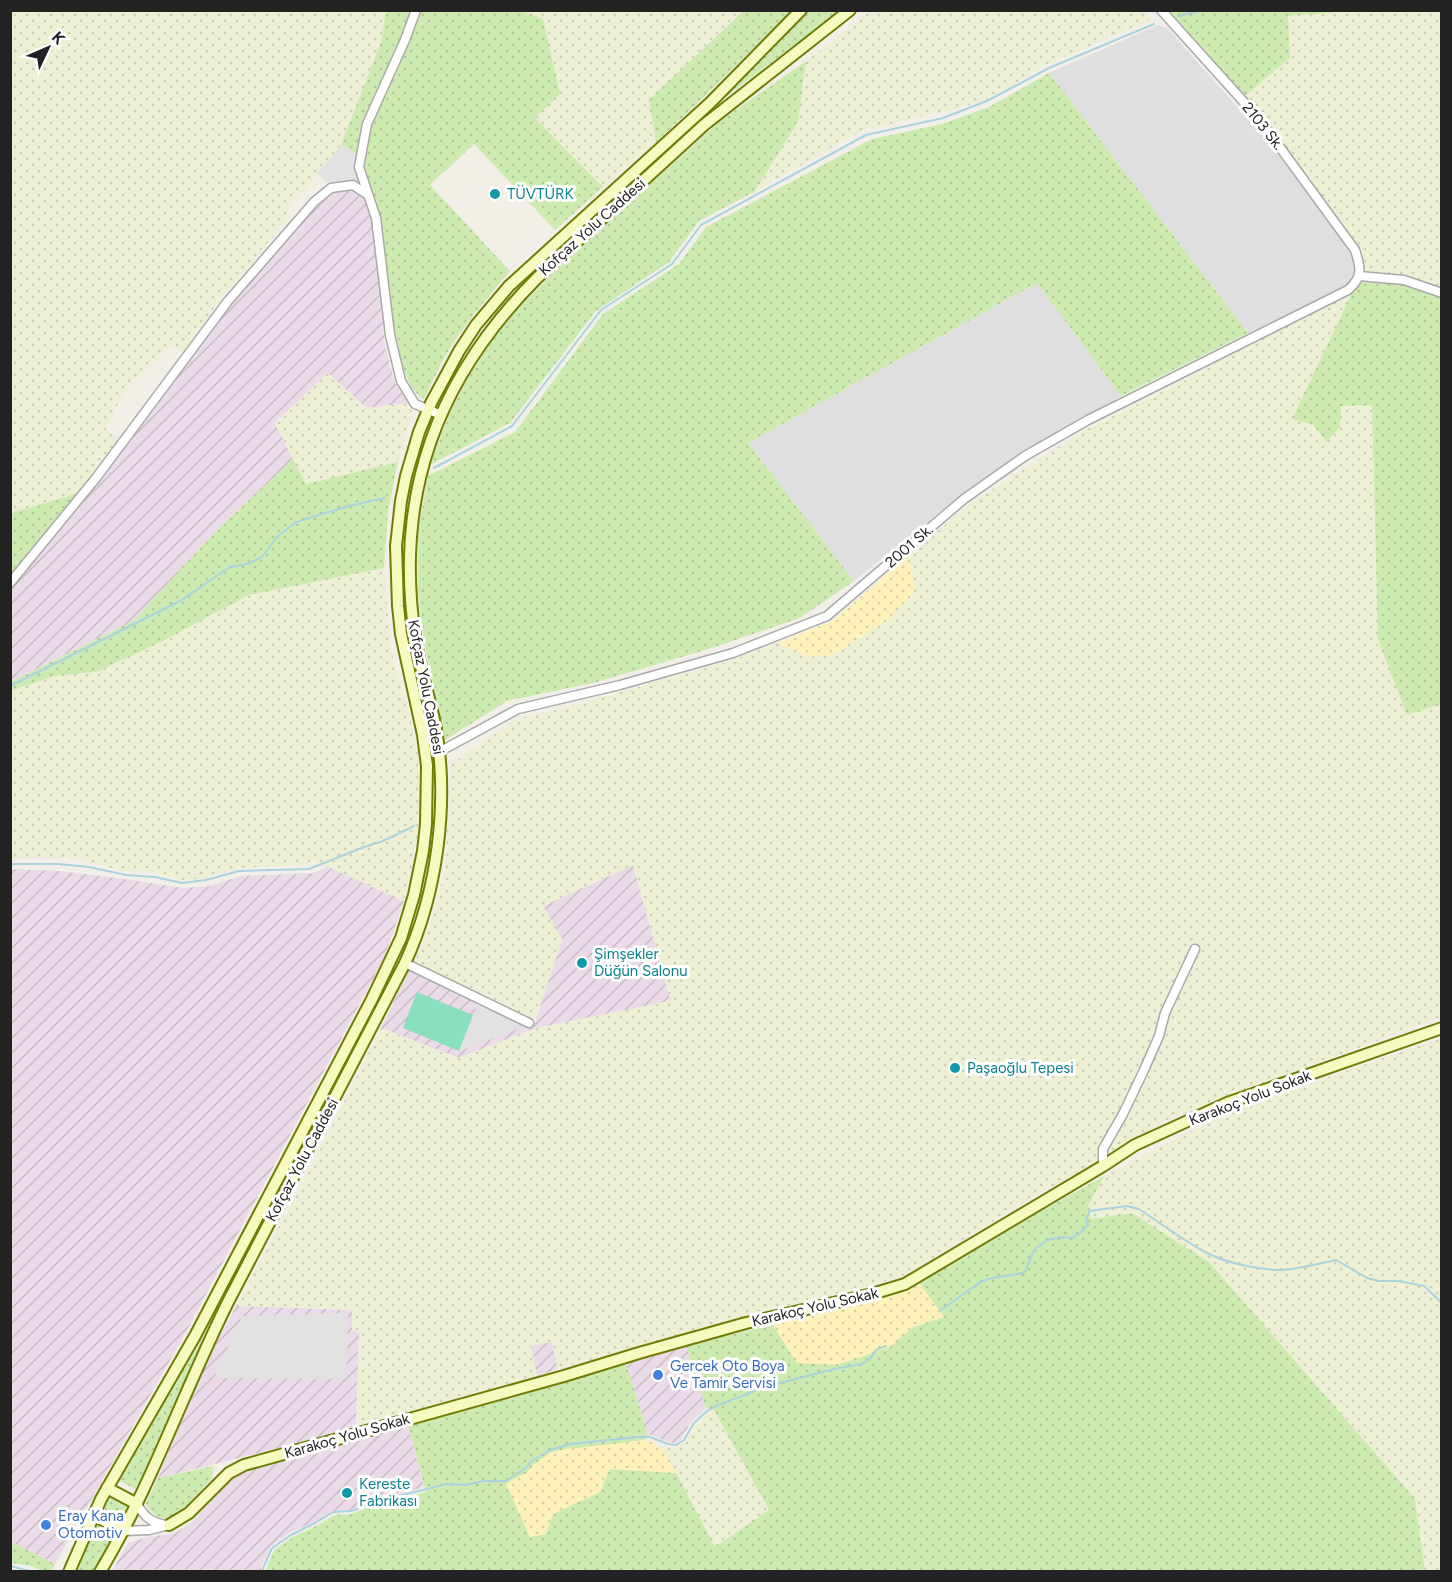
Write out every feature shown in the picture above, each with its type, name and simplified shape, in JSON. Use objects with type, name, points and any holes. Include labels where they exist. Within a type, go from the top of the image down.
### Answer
[{"type":"main road","name":"Kofçaz Yolu Caddesi","points":[[69,1572],[101,1499],[195,1336],[366,1011],[401,938],[414,895],[423,851],[427,766],[423,735],[401,634],[396,546],[406,476],[428,410],[459,351],[509,286],[710,103],[801,10]]},
{"type":"main road","name":"Kofçaz Yolu Caddesi","points":[[100,1572],[135,1508],[210,1338],[405,963],[427,900],[441,817],[439,752],[415,638],[410,557],[418,484],[428,447],[441,415],[473,353],[499,318],[537,278],[704,125],[850,10]]},
{"type":"main road","name":"Karakoç Yolu Sokak","points":[[169,1526],[189,1513],[229,1473],[244,1465],[725,1329],[905,1284],[1135,1145],[1227,1103],[1442,1028]]},
{"type":"main road","points":[[107,1488],[135,1508]]},
{"type":"main road","points":[[93,1515],[123,1531]]},
{"type":"street","points":[[416,10],[368,124],[359,167],[376,218],[390,335],[401,381],[415,404],[441,415]]},
{"type":"street","name":"2103 Sk.","points":[[1161,10],[1260,120],[1355,250],[1360,263],[1358,280]]},
{"type":"street","points":[[10,583],[96,478],[228,301],[314,202],[331,188],[353,185],[368,195]]},
{"type":"street","points":[[1358,280],[1404,280],[1442,292]]},
{"type":"street","name":"2001 Sk.","points":[[439,752],[518,710],[620,685],[734,653],[827,616],[963,499],[1025,456],[1088,420],[1348,290],[1358,280]]},
{"type":"street","points":[[1102,1166],[1102,1149],[1123,1114],[1144,1070],[1159,1036],[1165,1013],[1195,949]]},
{"type":"street","points":[[405,963],[529,1023]]},
{"type":"street","points":[[135,1508],[149,1520],[169,1526]]},
{"type":"street","name":"Karakoç Yolu Sokak","points":[[123,1531],[149,1530],[169,1526]]},
{"type":"shaded area","points":[[1158,25],[1167,28],[1280,155],[1352,253],[1356,267],[1347,287],[1248,333],[1049,73]]},
{"type":"shaded area","points":[[341,145],[359,155],[365,191],[333,186],[317,174]]},
{"type":"shaded area","points":[[353,190],[366,199],[373,219],[385,347],[395,383],[408,403],[366,408],[328,373],[275,423],[293,459],[217,530],[133,621],[11,682],[11,588],[53,537],[231,302],[312,211],[334,193]]},
{"type":"shaded area","points":[[1037,283],[1121,396],[1018,456],[966,491],[854,581],[748,443]]},
{"type":"shaded area","points":[[633,865],[670,999],[665,1002],[533,1029],[459,1058],[381,1028],[409,970],[533,1028],[562,940],[543,906]]},
{"type":"shaded area","points":[[329,867],[404,901],[385,956],[185,1334],[55,1564],[11,1542],[10,869],[60,871],[184,888],[209,886],[241,876],[313,873]]},
{"type":"shaded area","points":[[478,1004],[526,1026],[459,1051]]},
{"type":"shaded area","points":[[236,1306],[352,1310],[352,1330],[359,1333],[356,1429],[158,1478],[203,1369]]},
{"type":"shaded area","points":[[348,1313],[346,1379],[214,1378],[242,1316]]},
{"type":"shaded area","points":[[552,1341],[558,1369],[537,1376],[530,1346]]},
{"type":"shaded area","points":[[686,1345],[706,1408],[691,1422],[681,1439],[675,1443],[668,1442],[648,1434],[626,1364]]},
{"type":"shaded area","points":[[408,1425],[424,1487],[351,1510],[333,1511],[314,1523],[291,1532],[271,1546],[261,1571],[112,1571],[128,1543],[147,1537],[175,1533],[191,1523],[237,1476],[257,1468]]},
{"type":"green space","points":[[1142,10],[1153,19],[1045,65],[987,101],[861,131],[754,192],[798,122],[806,61],[871,11]]},
{"type":"green space","points":[[1349,10],[1441,11],[1441,293],[1359,276],[1355,250],[1357,244],[1244,97],[1290,58],[1287,16]]},
{"type":"green space","points":[[11,11],[386,11],[381,42],[341,145],[314,176],[311,184],[289,207],[289,218],[222,297],[184,350],[171,345],[126,388],[106,428],[117,441],[78,493],[11,513]]},
{"type":"green space","points":[[386,11],[413,11],[403,40],[378,87],[365,122],[359,155],[341,145],[381,42]]},
{"type":"green space","points":[[420,11],[521,11],[543,19],[560,94],[535,118],[603,187],[555,230],[474,144],[430,185],[510,271],[452,345],[424,399],[413,388],[404,369],[397,345],[380,221],[362,170],[366,141],[373,120]]},
{"type":"green space","points":[[521,11],[741,11],[650,100],[656,142],[603,187],[535,118]]},
{"type":"green space","points":[[743,11],[791,11],[656,142],[649,100]]},
{"type":"green space","points":[[810,11],[840,11],[719,102]]},
{"type":"green space","points":[[1169,11],[1349,11],[1288,16],[1290,58],[1244,97]]},
{"type":"green space","points":[[806,61],[798,122],[754,192],[699,221],[669,262],[596,311],[510,423],[430,465],[451,410],[468,378],[493,338],[523,303],[570,257],[720,121]]},
{"type":"green space","points":[[1049,73],[1248,333],[1121,396],[1037,283],[748,443],[854,581],[800,618],[709,649],[593,683],[507,701],[445,740],[425,648],[418,594],[418,532],[428,476],[515,432],[603,314],[679,264],[706,227],[872,139],[942,124],[989,107]]},
{"type":"green space","points":[[1359,282],[1404,284],[1441,297],[1441,704],[1407,715],[1378,640],[1372,405],[1341,406],[1340,427],[1327,442],[1312,424],[1292,419]]},
{"type":"green space","points":[[1352,293],[1293,419],[1312,424],[1327,442],[1340,427],[1341,406],[1372,405],[1378,640],[1407,715],[1441,704],[1441,1017],[1169,1119],[1105,1158],[1106,1148],[1124,1116],[1161,1037],[1165,1017],[1198,948],[1197,942],[1161,1013],[1156,1040],[1121,1114],[1100,1149],[1097,1162],[1024,1202],[906,1275],[558,1369],[552,1342],[531,1346],[537,1376],[358,1429],[359,1333],[352,1330],[352,1310],[236,1306],[309,1171],[381,1028],[459,1058],[533,1029],[665,1002],[670,999],[633,865],[543,906],[562,939],[536,1018],[526,1018],[414,964],[429,927],[445,871],[450,765],[517,719],[733,660],[778,643],[808,657],[833,655],[890,618],[915,591],[909,555],[970,504],[1085,430]]},
{"type":"green space","points":[[328,373],[366,408],[408,403],[412,412],[398,462],[306,484],[275,423]]},
{"type":"green space","points":[[293,459],[306,484],[398,462],[388,511],[384,568],[249,595],[161,642],[96,672],[54,676],[11,691],[11,682],[133,621],[217,530]]},
{"type":"green space","points":[[78,493],[11,578],[11,513]]},
{"type":"green space","points":[[384,568],[391,650],[417,744],[420,781],[420,823],[404,901],[313,860],[304,865],[238,868],[207,878],[182,880],[148,871],[121,871],[80,860],[40,857],[11,859],[10,691],[54,676],[96,672],[161,642],[249,595]]},
{"type":"green space","points":[[417,992],[473,1015],[459,1051],[403,1028]]},
{"type":"green space","points":[[1441,1038],[1441,1571],[1425,1571],[1415,1499],[1091,1219],[1088,1208],[1104,1176],[1230,1111]]},
{"type":"green space","points":[[1104,1176],[1088,1207],[1091,1219],[1132,1213],[1209,1262],[1415,1499],[1425,1571],[265,1572],[274,1550],[334,1515],[352,1514],[368,1507],[426,1492],[408,1425],[626,1364],[648,1434],[645,1440],[571,1448],[534,1464],[529,1471],[507,1484],[530,1537],[546,1534],[553,1514],[599,1492],[610,1469],[676,1473],[715,1547],[769,1510],[714,1410],[706,1408],[686,1345],[773,1325],[797,1363],[890,1347],[913,1327],[944,1317],[919,1283]]},
{"type":"green space","points":[[202,1339],[138,1490],[117,1480]]},
{"type":"green space","points":[[713,1409],[769,1511],[715,1547],[661,1447],[674,1448],[686,1442],[696,1425],[707,1412]]},
{"type":"green space","points":[[213,1466],[212,1478],[180,1513],[166,1519],[157,1517],[148,1508],[146,1503],[158,1478]]},
{"type":"green space","points":[[115,1495],[129,1502],[130,1506],[125,1517],[118,1519],[108,1517],[105,1508],[109,1499]]},
{"type":"green space","points":[[96,1525],[116,1535],[94,1571],[76,1572]]},
{"type":"green space","points":[[11,1542],[55,1564],[52,1571],[42,1571],[32,1566],[11,1563]]},
{"type":"sand","points":[[909,555],[915,591],[890,618],[833,655],[808,657],[778,643],[834,620]]},
{"type":"sand","points":[[919,1283],[944,1317],[913,1327],[890,1347],[837,1365],[797,1363],[773,1325],[866,1303]]},
{"type":"sand","points":[[645,1440],[661,1448],[676,1473],[610,1469],[600,1492],[553,1514],[546,1534],[530,1537],[506,1484],[529,1471],[534,1464],[552,1452]]},
{"type":"waterway","points":[[1179,16],[1202,10]]},
{"type":"waterway","points":[[434,468],[512,426],[601,310],[672,264],[701,225],[866,135],[943,118],[987,101],[1049,68],[1154,24]]},
{"type":"waterway","points":[[10,686],[180,601],[230,567],[247,564],[262,557],[277,537],[296,522],[385,498]]},
{"type":"waterway","points":[[10,864],[58,864],[89,867],[182,883],[206,880],[239,871],[309,869],[383,841],[414,826]]},
{"type":"waterway","points":[[940,1310],[983,1281],[1025,1272],[1034,1250],[1047,1240],[1072,1238],[1080,1233],[1088,1225],[1086,1218],[1090,1211],[1127,1206],[1139,1209],[1191,1244],[1224,1260],[1251,1267],[1277,1270],[1336,1260],[1367,1278],[1424,1286],[1442,1303]]},
{"type":"waterway","points":[[263,1572],[272,1548],[333,1512],[351,1511],[390,1498],[447,1484],[465,1485],[484,1481],[506,1481],[550,1450],[570,1444],[650,1437],[676,1445],[684,1440],[694,1423],[716,1406],[765,1387],[862,1364],[871,1358],[876,1350],[886,1346]]},
{"type":"waterway","points":[[10,1566],[33,1572]]},
{"type":"place","name":"TÜVTÜRK","points":[[495,194]]},
{"type":"place","name":"Şimşekler Düğün Salonu","points":[[582,963]]},
{"type":"place","name":"Paşaoğlu Tepesi","points":[[955,1068]]},
{"type":"place","name":"Gercek Oto Boya Ve Tamir Servisi","points":[[658,1375]]},
{"type":"place","name":"Kereste Fabrikası","points":[[347,1493]]},
{"type":"place","name":"Eray Kana Otomotiv","points":[[46,1525]]}]
